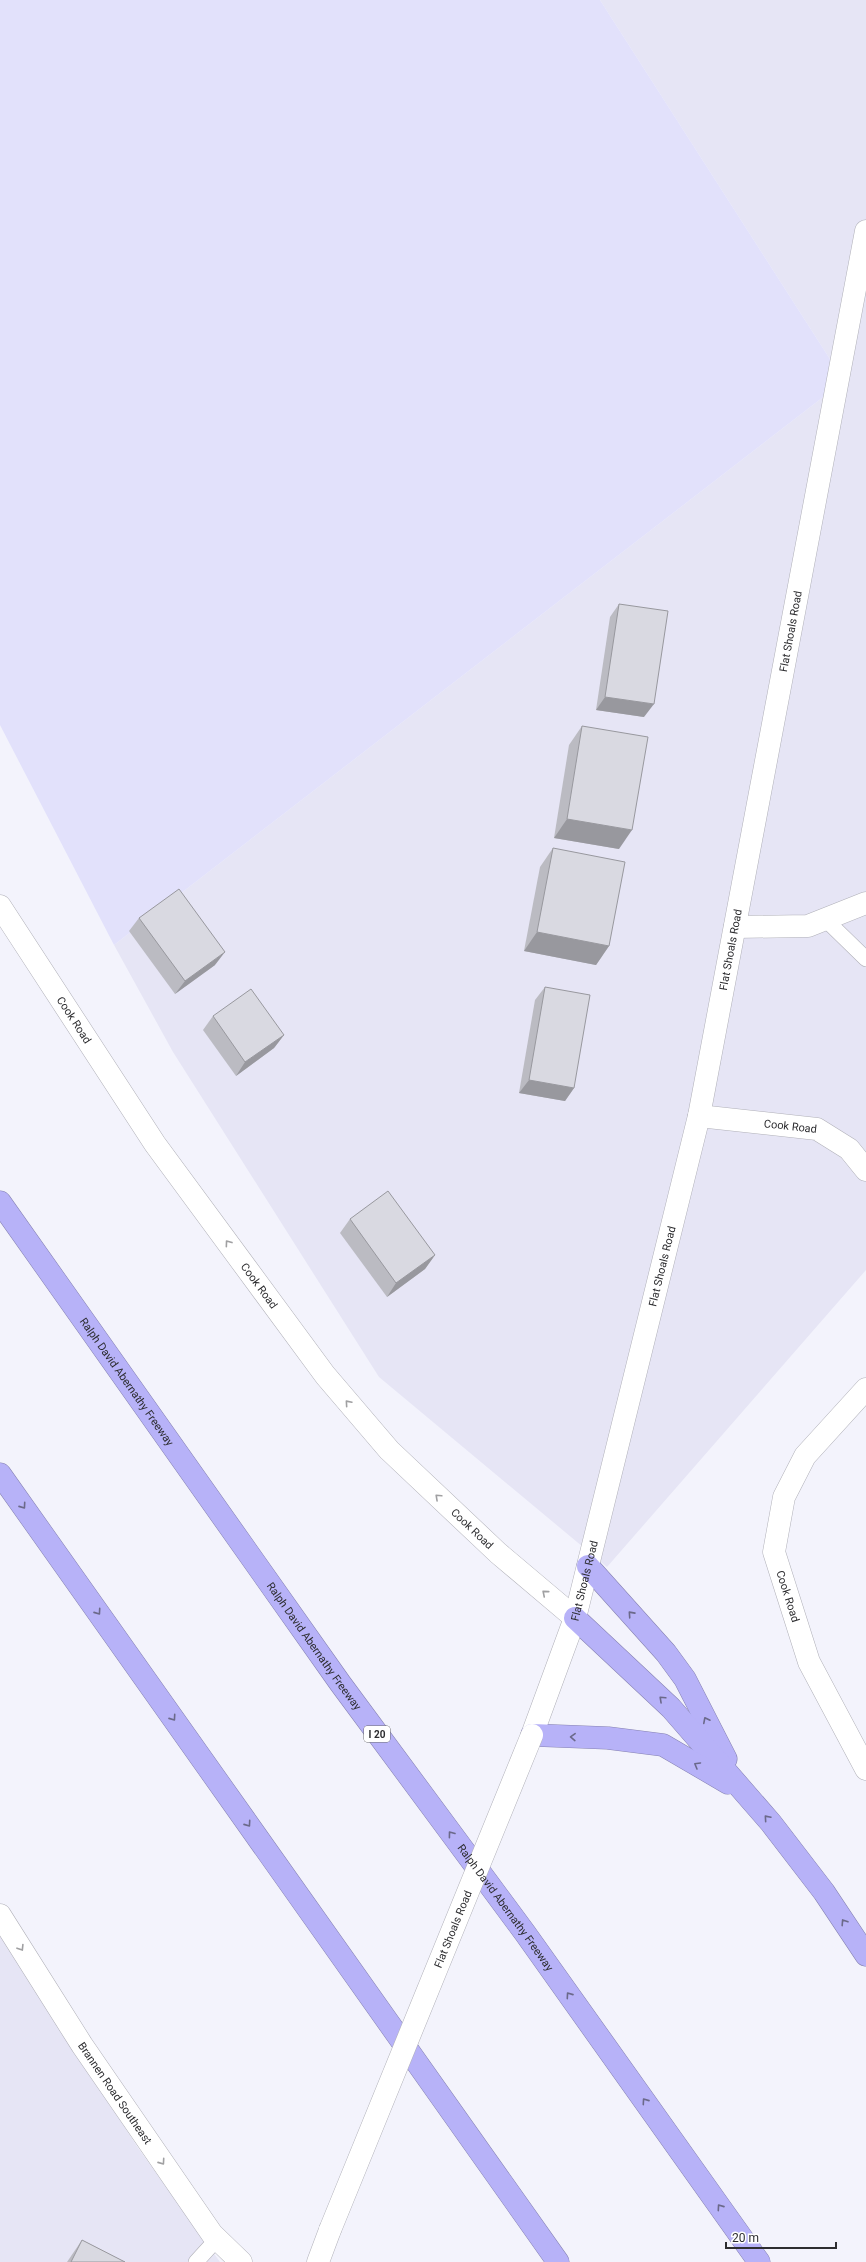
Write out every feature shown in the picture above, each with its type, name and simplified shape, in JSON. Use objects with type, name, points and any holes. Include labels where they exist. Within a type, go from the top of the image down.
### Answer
[{"type":"highway","name":"Ralph David Abernathy Freeway","points":[[0,1202],[340,1684],[525,1933],[759,2262]]},
{"type":"highway","points":[[0,1474],[558,2262]]},
{"type":"highway","points":[[588,1566],[666,1653],[685,1679],[743,1792]]},
{"type":"highway","points":[[575,1618],[672,1708],[743,1792],[824,1892],[866,1955]]},
{"type":"highway","points":[[532,1735],[608,1738],[663,1745],[743,1792]]},
{"type":"street","name":"Flat Shoals Road","points":[[318,2262],[532,1735],[575,1618],[699,1116],[866,232]]},
{"type":"street","points":[[735,927],[808,926],[866,903]]},
{"type":"street","name":"Cook Road","points":[[0,906],[155,1144],[325,1375],[389,1450],[498,1553],[575,1618]]},
{"type":"street","name":"Cook Road","points":[[699,1116],[817,1129],[849,1149],[866,1170]]},
{"type":"street","name":"Cook Road","points":[[866,1389],[805,1456],[784,1497],[774,1552],[809,1662],[866,1769]]},
{"type":"street","name":"Brannen Road Southeast","points":[[0,1915],[82,2045],[217,2239],[241,2262]]},
{"type":"lane","points":[[825,919],[866,960]]},
{"type":"lane","points":[[196,2262],[217,2239]]},
{"type":"shaded area","points":[[0,0],[600,0],[844,381],[114,945],[0,725]]},
{"type":"shaded area","points":[[600,0],[866,0],[866,1270],[607,1567],[379,1377],[173,1052],[114,945],[844,381]]},
{"type":"shaded area","points":[[0,1935],[138,2148],[220,2262],[0,2262]]},
{"type":"building","points":[[619,604],[668,611],[654,704],[605,697]]},
{"type":"building","points":[[582,726],[648,737],[632,830],[567,819]]},
{"type":"building","points":[[553,848],[625,862],[609,946],[537,932]]},
{"type":"building","points":[[179,889],[225,952],[185,981],[139,918]]},
{"type":"building","points":[[545,987],[590,995],[574,1088],[529,1080]]},
{"type":"building","points":[[251,989],[284,1035],[245,1062],[213,1016]]},
{"type":"building","points":[[388,1191],[435,1255],[396,1283],[350,1219]]},
{"type":"building","points":[[82,2240],[125,2262],[71,2262]]}]
